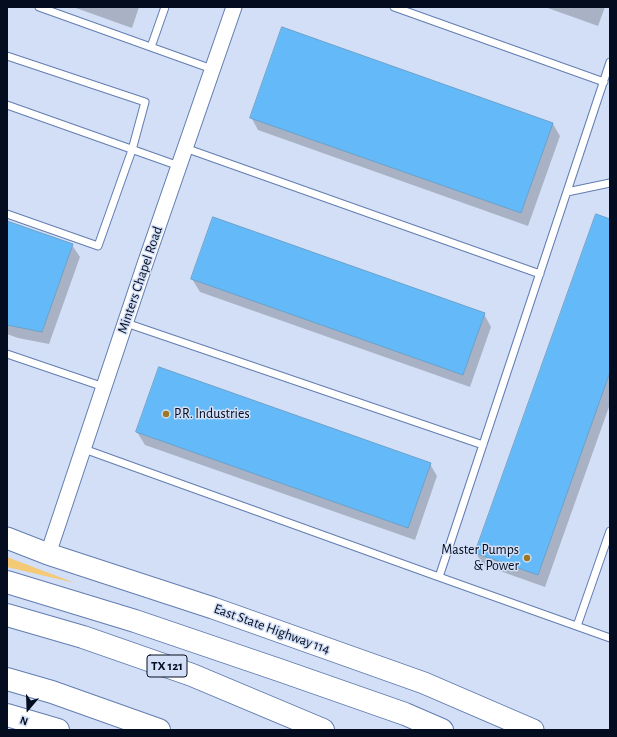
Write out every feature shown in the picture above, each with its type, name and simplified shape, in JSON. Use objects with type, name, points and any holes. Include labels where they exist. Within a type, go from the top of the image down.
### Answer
[{"type":"highway","points":[[7,582],[135,621],[282,671],[405,714],[442,730]]},
{"type":"highway","name":"TX 121","points":[[7,615],[83,637],[192,675],[323,730]]},
{"type":"highway","points":[[7,679],[52,692],[159,730]]},
{"type":"highway","points":[[7,715],[58,730]]},
{"type":"main road","name":"East State Highway 114","points":[[7,538],[48,554],[213,608],[424,683],[534,730]]},
{"type":"street","name":"Minters Chapel Road","points":[[48,554],[234,7]]},
{"type":"lane","points":[[39,7],[212,69]]},
{"type":"lane","points":[[151,47],[165,7]]},
{"type":"lane","points":[[394,7],[604,82]]},
{"type":"lane","points":[[7,56],[145,102],[132,150],[98,246],[7,214]]},
{"type":"lane","points":[[439,577],[610,62]]},
{"type":"lane","points":[[7,105],[179,166]]},
{"type":"lane","points":[[185,148],[540,274]]},
{"type":"lane","points":[[567,192],[610,183]]},
{"type":"lane","points":[[126,323],[483,445]]},
{"type":"lane","points":[[7,354],[104,386]]},
{"type":"lane","points":[[84,449],[610,638]]},
{"type":"lane","points":[[577,626],[610,530]]},
{"type":"shaded area","points":[[7,557],[75,583],[7,567]]},
{"type":"building","points":[[282,27],[553,123],[521,213],[250,118]]},
{"type":"building","points":[[596,214],[610,219],[610,372],[538,575],[475,553]]},
{"type":"building","points":[[213,217],[485,313],[463,375],[191,279]]},
{"type":"building","points":[[7,221],[73,244],[42,332],[7,325]]},
{"type":"building","points":[[159,367],[431,463],[408,528],[136,432]]},
{"type":"place","name":"P.R. Industries","points":[[166,414]]},
{"type":"place","name":"Master Pumps & Power","points":[[527,558]]}]
